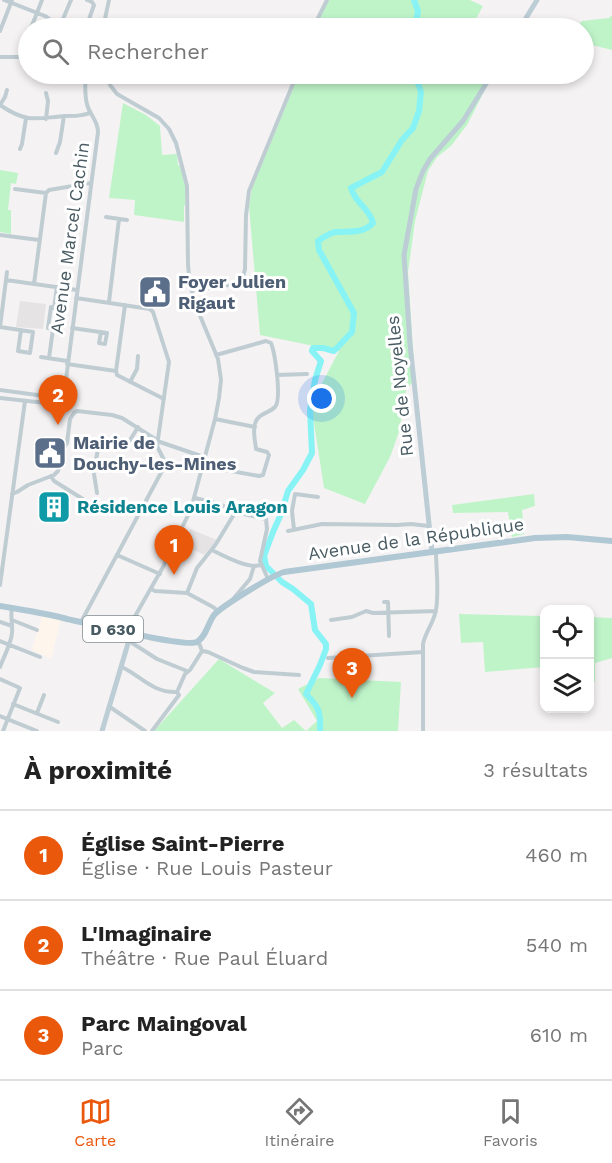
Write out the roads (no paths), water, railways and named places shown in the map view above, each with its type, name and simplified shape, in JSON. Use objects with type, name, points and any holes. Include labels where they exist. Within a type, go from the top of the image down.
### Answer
[{"type":"main road","name":"Avenue de la République","points":[[198,640],[204,636],[218,611],[280,573],[544,538],[612,541]]},
{"type":"main road","name":"D 630","points":[[0,605],[189,643],[198,640]]},
{"type":"street","points":[[4,0],[47,18]]},
{"type":"street","points":[[35,18],[42,0]]},
{"type":"street","points":[[64,18],[71,0]]},
{"type":"street","points":[[87,0],[93,3],[94,7],[90,18]]},
{"type":"street","points":[[106,18],[109,0]]},
{"type":"street","points":[[318,18],[327,0]]},
{"type":"street","points":[[526,18],[537,0]]},
{"type":"street","points":[[0,31],[11,1]]},
{"type":"street","points":[[0,57],[18,57]]},
{"type":"street","name":"Avenue Marcel Cachin","points":[[62,395],[98,128],[86,104],[86,84]]},
{"type":"street","points":[[102,731],[122,667],[129,641],[129,631],[160,574],[195,498],[219,398],[221,380],[216,355],[192,290],[188,265],[188,188],[177,146],[169,129],[159,118],[125,100],[110,84]]},
{"type":"street","points":[[192,290],[231,284],[239,280],[244,273],[246,202],[253,178],[293,84]]},
{"type":"street","name":"Rue de Noyelles","points":[[434,551],[429,526],[412,365],[404,255],[417,185],[424,168],[466,118],[486,84]]},
{"type":"street","points":[[7,90],[0,105],[26,118],[79,117],[90,113]]},
{"type":"street","points":[[46,93],[48,101],[46,119]]},
{"type":"street","points":[[56,153],[64,116]]},
{"type":"street","points":[[20,149],[26,118]]},
{"type":"street","points":[[15,189],[46,193],[49,190],[91,183]]},
{"type":"street","points":[[34,284],[46,193]]},
{"type":"street","points":[[106,217],[127,220]]},
{"type":"street","points":[[109,303],[119,219]]},
{"type":"street","points":[[0,235],[39,240]]},
{"type":"street","points":[[8,272],[0,327],[21,330],[33,332],[30,353],[18,351],[21,330]]},
{"type":"street","points":[[6,280],[77,290]]},
{"type":"street","name":"Avenue Marcel Cachin","points":[[54,308],[57,287]]},
{"type":"street","points":[[76,298],[148,308],[153,312],[169,360],[158,441],[158,449],[164,461],[162,471],[81,621]]},
{"type":"street","points":[[125,304],[116,371],[119,376],[164,399]]},
{"type":"street","name":"Avenue Marcel Cachin","points":[[53,329],[48,328],[51,307],[54,308]]},
{"type":"street","name":"Avenue Marcel Cachin","points":[[49,358],[58,308],[54,308]]},
{"type":"street","points":[[72,328],[101,332]]},
{"type":"street","points":[[203,466],[261,476],[265,472],[268,454],[256,449],[255,428],[258,418],[277,404],[277,375],[273,346],[270,342],[216,355]]},
{"type":"street","points":[[130,382],[137,369],[138,356]]},
{"type":"street","name":"Avenue Marcel Cachin","points":[[41,357],[67,362]]},
{"type":"street","points":[[67,362],[116,371]]},
{"type":"street","points":[[277,375],[307,374]]},
{"type":"street","points":[[0,390],[52,397],[62,395],[68,398],[68,404],[75,412]]},
{"type":"street","points":[[62,395],[58,401],[62,405]]},
{"type":"street","points":[[0,398],[68,404]]},
{"type":"street","points":[[0,585],[25,401]]},
{"type":"street","points":[[12,494],[59,470],[62,451],[67,443],[70,419],[75,412],[114,415],[127,420],[158,441],[204,457]]},
{"type":"street","points":[[214,419],[255,428]]},
{"type":"street","points":[[97,493],[94,472],[99,443],[127,445],[138,427]]},
{"type":"street","points":[[51,476],[69,491],[107,514]]},
{"type":"street","points":[[294,530],[292,513],[295,494],[318,497]]},
{"type":"street","points":[[195,498],[267,520],[260,557],[261,564],[270,578]]},
{"type":"street","points":[[187,593],[197,568],[212,550],[236,511]]},
{"type":"street","points":[[288,531],[322,524],[429,526]]},
{"type":"street","points":[[0,541],[6,542]]},
{"type":"street","points":[[212,550],[254,567],[261,564]]},
{"type":"street","points":[[423,731],[424,637],[436,611],[434,551]]},
{"type":"street","points":[[117,555],[160,574]]},
{"type":"street","name":"Avenue de la République","points":[[231,602],[249,580],[254,567]]},
{"type":"street","points":[[151,589],[187,593],[218,611]]},
{"type":"street","points":[[384,602],[388,602],[389,636]]},
{"type":"street","points":[[0,667],[12,636],[13,607]]},
{"type":"street","points":[[331,620],[351,617],[366,611],[373,614],[436,611]]},
{"type":"street","points":[[11,620],[37,630]]},
{"type":"street","points":[[0,622],[12,626]]},
{"type":"street","points":[[198,640],[202,651]]},
{"type":"street","points":[[0,641],[40,657]]},
{"type":"street","points":[[129,641],[154,657],[188,672]]},
{"type":"street","points":[[152,731],[179,695],[177,692],[185,674],[202,651]]},
{"type":"street","points":[[202,651],[254,672],[299,675]]},
{"type":"street","points":[[328,658],[423,652]]},
{"type":"street","points":[[122,667],[156,689],[177,692]]},
{"type":"street","points":[[0,679],[20,687],[3,731]]},
{"type":"street","points":[[37,713],[44,695]]},
{"type":"street","points":[[13,704],[58,722]]},
{"type":"street","points":[[110,706],[145,731]]},
{"type":"street","points":[[0,716],[37,731]]},
{"type":"waterway","points":[[414,0],[418,11],[417,18]]},
{"type":"waterway","points":[[320,731],[318,710],[306,694],[320,665],[326,644],[315,630],[311,604],[282,582],[266,566],[264,556],[288,491],[312,453],[310,410],[321,361],[312,351],[313,348],[334,351],[352,332],[354,313],[319,250],[318,241],[331,233],[365,229],[373,223],[351,188],[382,172],[402,140],[413,128],[419,111],[421,92],[418,84]]},
{"type":"place","name":"Foyer Julien Rigaut","points":[[155,292]]},
{"type":"place","name":"L'Imaginaire","points":[[58,425]]},
{"type":"place","name":"Mairie de Douchy-les-Mines","points":[[50,453]]},
{"type":"place","name":"Résidence Louis Aragon","points":[[54,507]]},
{"type":"place","name":"Église Saint-Pierre","points":[[174,575]]},
{"type":"place","name":"Parc Maingoval","points":[[352,698]]}]
